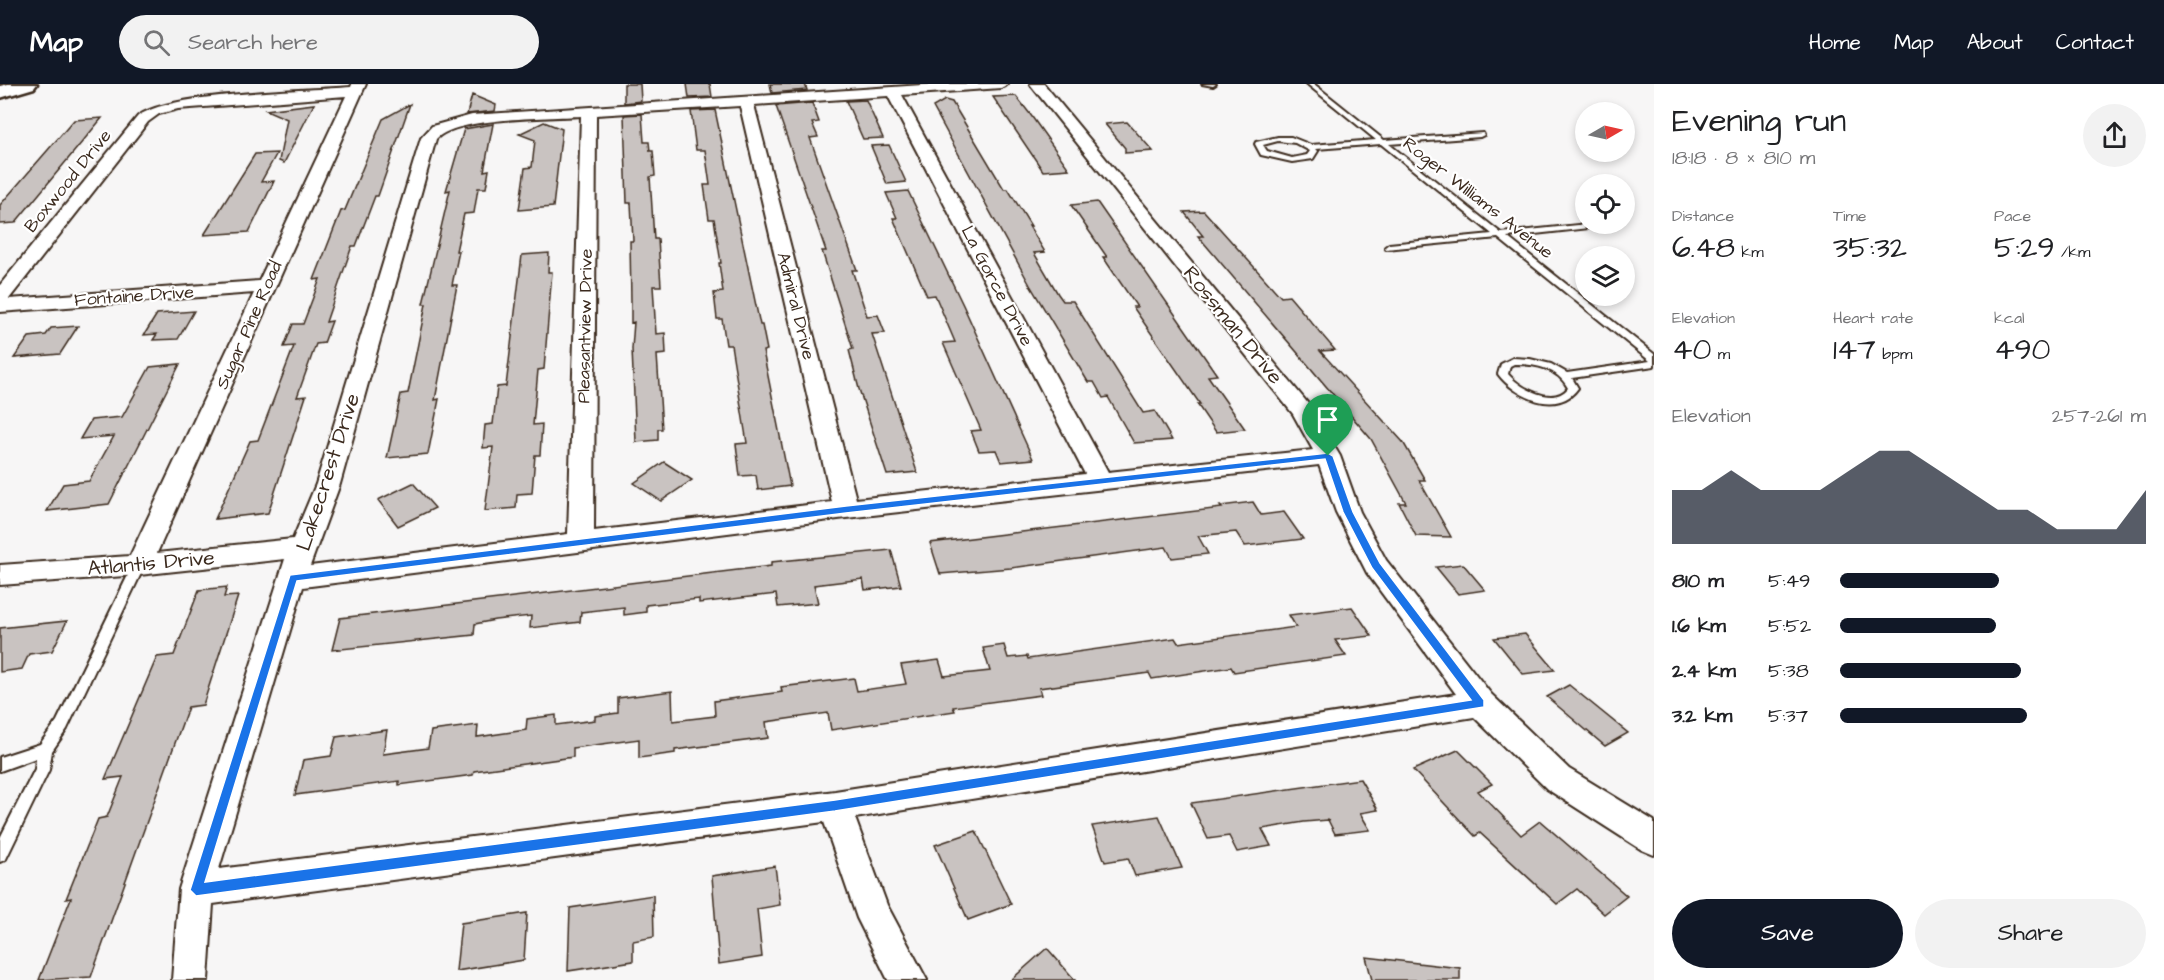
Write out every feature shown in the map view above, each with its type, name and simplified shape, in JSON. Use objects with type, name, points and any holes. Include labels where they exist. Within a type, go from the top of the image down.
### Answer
[{"type":"street","points":[[0,92],[28,84]]},
{"type":"street","points":[[589,111],[1001,84]]},
{"type":"street","name":"Rossman Drive","points":[[1038,84],[1302,411],[1328,456],[1348,512],[1376,566],[1480,703],[1558,779],[1654,839]]},
{"type":"street","name":"Boxwood Drive","points":[[0,298],[143,119],[154,111],[178,105],[357,88]]},
{"type":"street","name":"Sugar Pine Road","points":[[139,565],[357,88]]},
{"type":"street","name":"La Gorce Drive","points":[[893,92],[1101,481]]},
{"type":"street","name":"Admiral Drive","points":[[746,102],[846,509]]},
{"type":"street","name":"Lakecrest Drive","points":[[190,980],[196,890],[302,548],[328,484],[429,138],[437,129],[472,119],[589,111]]},
{"type":"street","name":"Pleasantview Drive","points":[[581,541],[589,111]]},
{"type":"street","name":"Fontaine Drive","points":[[0,306],[267,286]]},
{"type":"street","points":[[293,578],[846,509],[1328,456]]},
{"type":"street","name":"Atlantis Drive","points":[[0,575],[139,565],[302,548]]},
{"type":"street","points":[[196,890],[835,806],[1480,703]]},
{"type":"street","points":[[835,806],[863,895],[896,962],[909,980]]},
{"type":"lane","points":[[1205,84],[1213,84]]},
{"type":"lane","name":"Roger Williams Avenue","points":[[1310,84],[1654,361]]},
{"type":"lane","points":[[1310,147],[1314,151],[1310,157],[1292,160],[1264,153],[1259,144],[1273,139],[1288,139],[1310,147],[1480,135]]},
{"type":"lane","points":[[1389,247],[1575,227]]},
{"type":"lane","points":[[1564,376],[1573,388],[1565,397],[1557,399],[1523,392],[1513,386],[1503,374],[1506,364],[1523,361],[1545,365],[1564,376],[1654,361]]},
{"type":"lane","points":[[0,854],[42,770],[45,749],[62,725],[139,565]]},
{"type":"lane","points":[[0,764],[45,749]]},
{"type":"building","points":[[624,84],[640,84],[641,101],[624,103]]},
{"type":"building","points":[[687,84],[710,84],[712,97],[689,98]]},
{"type":"building","points":[[770,84],[805,84],[807,90],[772,93]]},
{"type":"building","points":[[472,95],[496,105],[495,111],[467,114]]},
{"type":"building","points":[[1016,96],[1069,169],[1043,171],[993,97]]},
{"type":"building","points":[[866,100],[883,138],[863,139],[846,101]]},
{"type":"building","points":[[945,100],[952,102],[1004,189],[1008,189],[1031,226],[1029,226],[1045,252],[1034,253],[1058,294],[1063,301],[1073,301],[1143,413],[1155,411],[1172,440],[1134,443],[1108,397],[1103,398],[1094,382],[1088,382],[1031,287],[933,107]]},
{"type":"building","points":[[812,103],[819,122],[812,123],[818,137],[810,138],[857,270],[852,270],[867,316],[878,315],[885,333],[872,334],[917,472],[887,475],[859,389],[849,350],[853,349],[822,251],[826,251],[776,106]]},
{"type":"building","points":[[314,104],[284,163],[279,161],[287,119],[266,110]]},
{"type":"building","points":[[410,104],[378,196],[375,196],[356,246],[352,246],[326,322],[332,321],[324,343],[316,344],[297,397],[306,396],[268,513],[215,519],[250,441],[258,440],[294,346],[284,347],[293,324],[303,324],[320,279],[314,280],[341,211],[345,210],[383,119]]},
{"type":"building","points":[[715,110],[767,350],[763,351],[790,486],[758,490],[756,475],[740,476],[736,444],[747,443],[731,345],[726,345],[722,319],[717,319],[714,293],[723,292],[719,263],[721,263],[714,219],[709,219],[704,185],[710,185],[705,150],[696,150],[691,111]]},
{"type":"building","points":[[642,114],[644,142],[649,142],[650,151],[653,151],[655,176],[650,177],[654,239],[658,239],[661,286],[653,286],[656,334],[665,333],[666,354],[657,355],[662,429],[658,429],[658,440],[636,442],[632,349],[634,322],[631,323],[630,241],[633,241],[631,203],[627,203],[624,115]]},
{"type":"building","points":[[102,118],[15,223],[0,224],[0,205],[74,120]]},
{"type":"building","points":[[544,122],[562,129],[553,207],[519,210],[525,168],[532,167],[535,140],[519,134]]},
{"type":"building","points":[[1127,122],[1153,151],[1125,153],[1125,148],[1105,124]]},
{"type":"building","points":[[493,124],[484,171],[489,170],[486,188],[478,188],[474,213],[464,214],[456,251],[459,251],[452,285],[457,285],[435,400],[439,399],[428,454],[387,458],[401,394],[408,393],[426,304],[423,304],[450,190],[446,191],[464,129]]},
{"type":"building","points":[[889,145],[906,182],[887,184],[871,146]]},
{"type":"building","points":[[277,153],[261,182],[274,181],[249,232],[204,235],[255,154]]},
{"type":"building","points":[[908,191],[1033,459],[1001,462],[996,450],[979,451],[971,431],[981,430],[943,343],[955,342],[935,295],[927,296],[893,218],[897,218],[886,193]]},
{"type":"building","points":[[1097,202],[1217,375],[1208,376],[1245,429],[1216,432],[1197,404],[1200,404],[1133,307],[1137,307],[1103,257],[1107,257],[1071,205]]},
{"type":"building","points":[[1204,211],[1281,297],[1289,296],[1335,350],[1320,351],[1403,442],[1425,480],[1419,480],[1451,537],[1416,536],[1399,503],[1406,503],[1371,439],[1198,236],[1203,236],[1184,212]]},
{"type":"building","points":[[549,253],[548,272],[552,272],[544,369],[538,370],[533,425],[542,424],[540,455],[535,455],[532,493],[517,494],[516,508],[485,511],[493,447],[483,448],[485,425],[493,424],[497,387],[506,386],[522,255]]},
{"type":"building","points":[[194,311],[178,339],[153,340],[157,334],[144,335],[157,314]]},
{"type":"building","points":[[78,326],[60,354],[14,358],[29,337],[46,335],[51,328]]},
{"type":"building","points":[[180,364],[109,504],[47,511],[63,484],[89,481],[114,436],[80,439],[91,420],[122,417],[150,367]]},
{"type":"building","points":[[664,462],[692,480],[661,501],[634,483]]},
{"type":"building","points":[[413,483],[435,508],[398,526],[378,500]]},
{"type":"building","points":[[1253,502],[1261,515],[1284,512],[1303,539],[1245,546],[1236,532],[1198,536],[1208,554],[1172,558],[1166,547],[1011,568],[940,574],[930,543],[1222,508],[1220,506]]},
{"type":"building","points":[[891,550],[901,586],[865,590],[863,579],[814,585],[818,603],[778,607],[776,594],[699,603],[699,599],[646,605],[646,612],[624,615],[624,607],[581,612],[580,622],[530,628],[531,616],[495,620],[475,624],[474,635],[332,650],[340,618],[771,566],[771,562]]},
{"type":"building","points":[[1463,564],[1485,590],[1458,594],[1436,567]]},
{"type":"building","points":[[227,587],[224,597],[238,596],[203,705],[188,707],[91,977],[39,980],[71,898],[66,899],[98,819],[107,817],[123,777],[105,779],[157,657],[174,655],[199,590]]},
{"type":"building","points":[[1352,607],[1372,636],[1335,640],[1346,656],[1234,672],[1231,667],[1152,679],[1149,673],[1039,688],[1041,695],[953,707],[955,711],[831,730],[828,713],[766,722],[768,738],[675,750],[675,753],[639,758],[639,739],[573,748],[573,757],[474,771],[473,775],[399,785],[399,781],[295,795],[303,760],[331,756],[336,737],[387,730],[383,754],[428,748],[431,731],[478,725],[477,737],[526,730],[527,719],[556,715],[556,725],[595,720],[595,716],[618,713],[618,698],[672,691],[673,721],[715,716],[714,701],[782,692],[781,687],[854,678],[857,691],[906,684],[901,665],[939,660],[944,676],[990,671],[983,648],[1004,645],[1008,658],[1027,656],[1028,659],[1175,638],[1178,643],[1296,627],[1289,615]]},
{"type":"building","points":[[67,621],[52,651],[29,654],[22,669],[0,672],[0,628]]},
{"type":"building","points":[[1525,634],[1555,670],[1523,674],[1494,638]]},
{"type":"building","points":[[1569,685],[1628,733],[1605,746],[1547,697]]},
{"type":"building","points":[[1458,750],[1492,784],[1478,791],[1521,835],[1540,821],[1627,896],[1604,914],[1577,889],[1557,904],[1480,833],[1475,836],[1413,770]]},
{"type":"building","points":[[1360,779],[1378,810],[1360,813],[1370,830],[1335,834],[1328,820],[1304,822],[1262,829],[1271,846],[1237,852],[1229,836],[1208,839],[1191,803]]},
{"type":"building","points":[[1159,816],[1182,868],[1135,876],[1128,858],[1105,862],[1092,826]]},
{"type":"building","points":[[976,831],[1011,904],[968,920],[935,845]]},
{"type":"building","points":[[775,866],[780,905],[757,909],[762,957],[719,964],[712,876]]},
{"type":"building","points":[[653,895],[654,937],[633,941],[633,961],[568,971],[570,908]]},
{"type":"building","points":[[527,913],[524,960],[456,971],[461,923]]},
{"type":"building","points":[[1047,948],[1075,980],[1011,980]]},
{"type":"building","points":[[1366,957],[1460,968],[1460,980],[1372,980]]},
{"type":"route","points":[[1328,456],[1348,512],[1376,566],[1480,703],[835,806],[196,890],[293,578],[846,509],[1328,456]]}]
